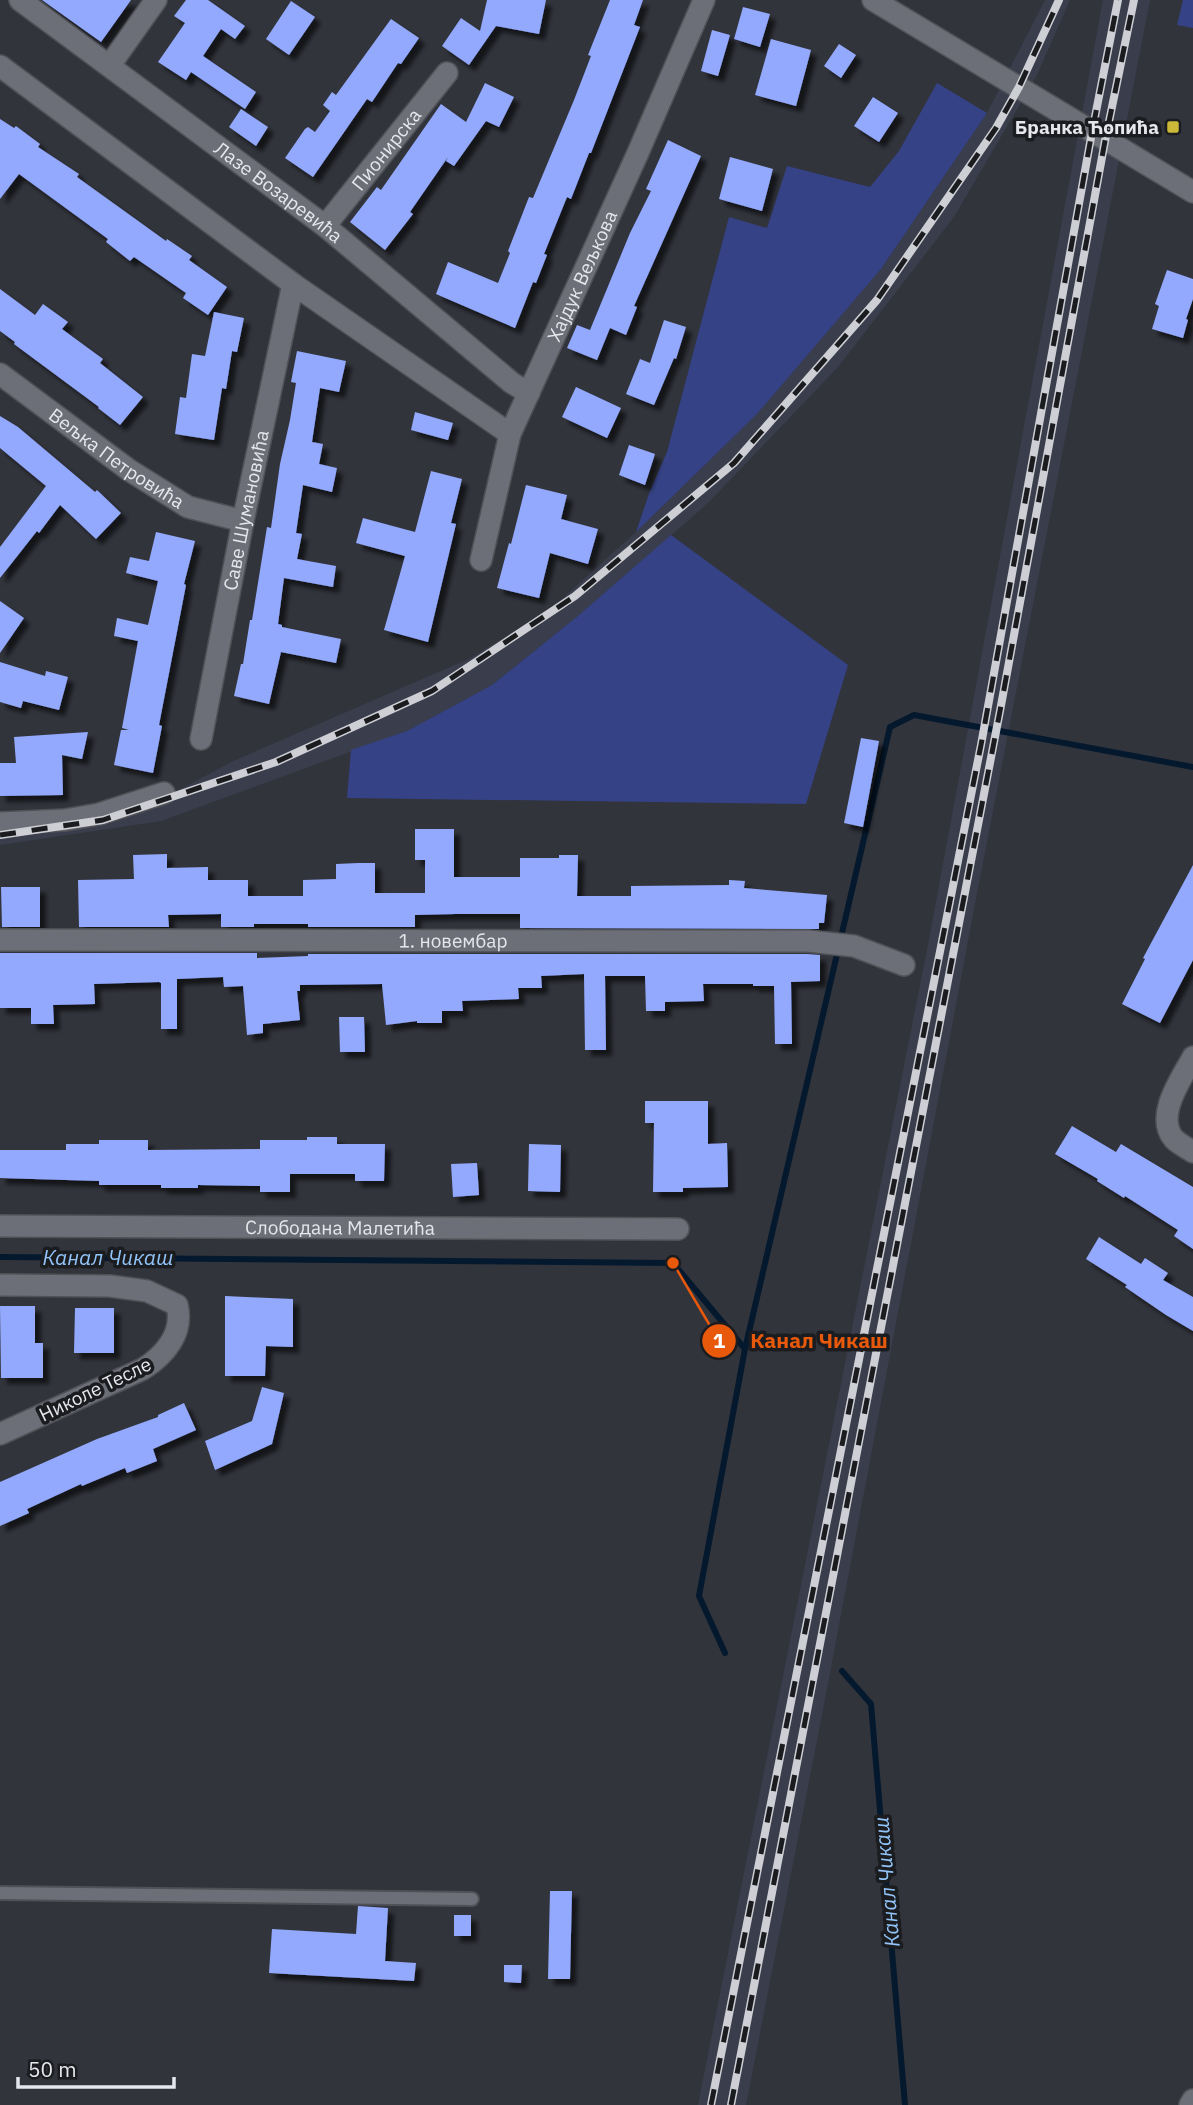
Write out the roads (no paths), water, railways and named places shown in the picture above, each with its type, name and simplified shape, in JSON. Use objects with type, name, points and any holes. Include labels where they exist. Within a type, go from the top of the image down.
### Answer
[{"type":"street","name":"Лазе Возаревића","points":[[20,0],[325,226],[512,383],[529,393]]},
{"type":"street","points":[[110,65],[156,0]]},
{"type":"street","name":"Хајдук Вељкова","points":[[481,561],[510,434],[704,0]]},
{"type":"street","points":[[873,0],[1099,136],[1191,187]]},
{"type":"street","points":[[0,66],[293,284],[510,434]]},
{"type":"street","name":"Пионирска","points":[[325,226],[447,73]]},
{"type":"street","name":"Саве Шумановића","points":[[201,739],[293,284]]},
{"type":"street","name":"Вељка Петровића","points":[[0,374],[129,470],[188,507],[243,522]]},
{"type":"street","points":[[0,823],[65,820],[99,814],[164,793]]},
{"type":"street","name":"1. новембар","points":[[0,940],[808,941],[853,946],[904,965]]},
{"type":"street","points":[[1193,1057],[1171,1099],[1166,1116],[1173,1138],[1193,1152]]},
{"type":"street","name":"Слободана Малетића","points":[[0,1226],[678,1230]]},
{"type":"street","name":"Николе Тесле","points":[[0,1285],[110,1286],[148,1291],[177,1305],[180,1315],[171,1344],[158,1359],[142,1369],[0,1434]]},
{"type":"street","points":[[1190,2105],[1193,2100]]},
{"type":"lane","points":[[0,1893],[472,1899]]},
{"type":"waterway","points":[[745,1349],[890,727],[914,715],[1193,767]]},
{"type":"waterway","name":"Канал Чикаш","points":[[0,1257],[673,1263],[745,1349],[699,1596],[725,1653]]},
{"type":"waterway","name":"Канал Чикаш","points":[[842,1671],[871,1704],[905,2105]]},
{"type":"railway","points":[[0,835],[103,820],[276,762],[432,691],[575,596],[734,463],[877,300],[996,128],[1019,87],[1059,0]]},
{"type":"railway","points":[[711,2105],[981,745],[1118,0]]},
{"type":"railway","points":[[731,2105],[1134,0]]},
{"type":"place","name":"Бранка Ћопића","points":[[1173,127]]},
{"type":"place","name":"Канал Чикаш","points":[[673,1263]]}]
